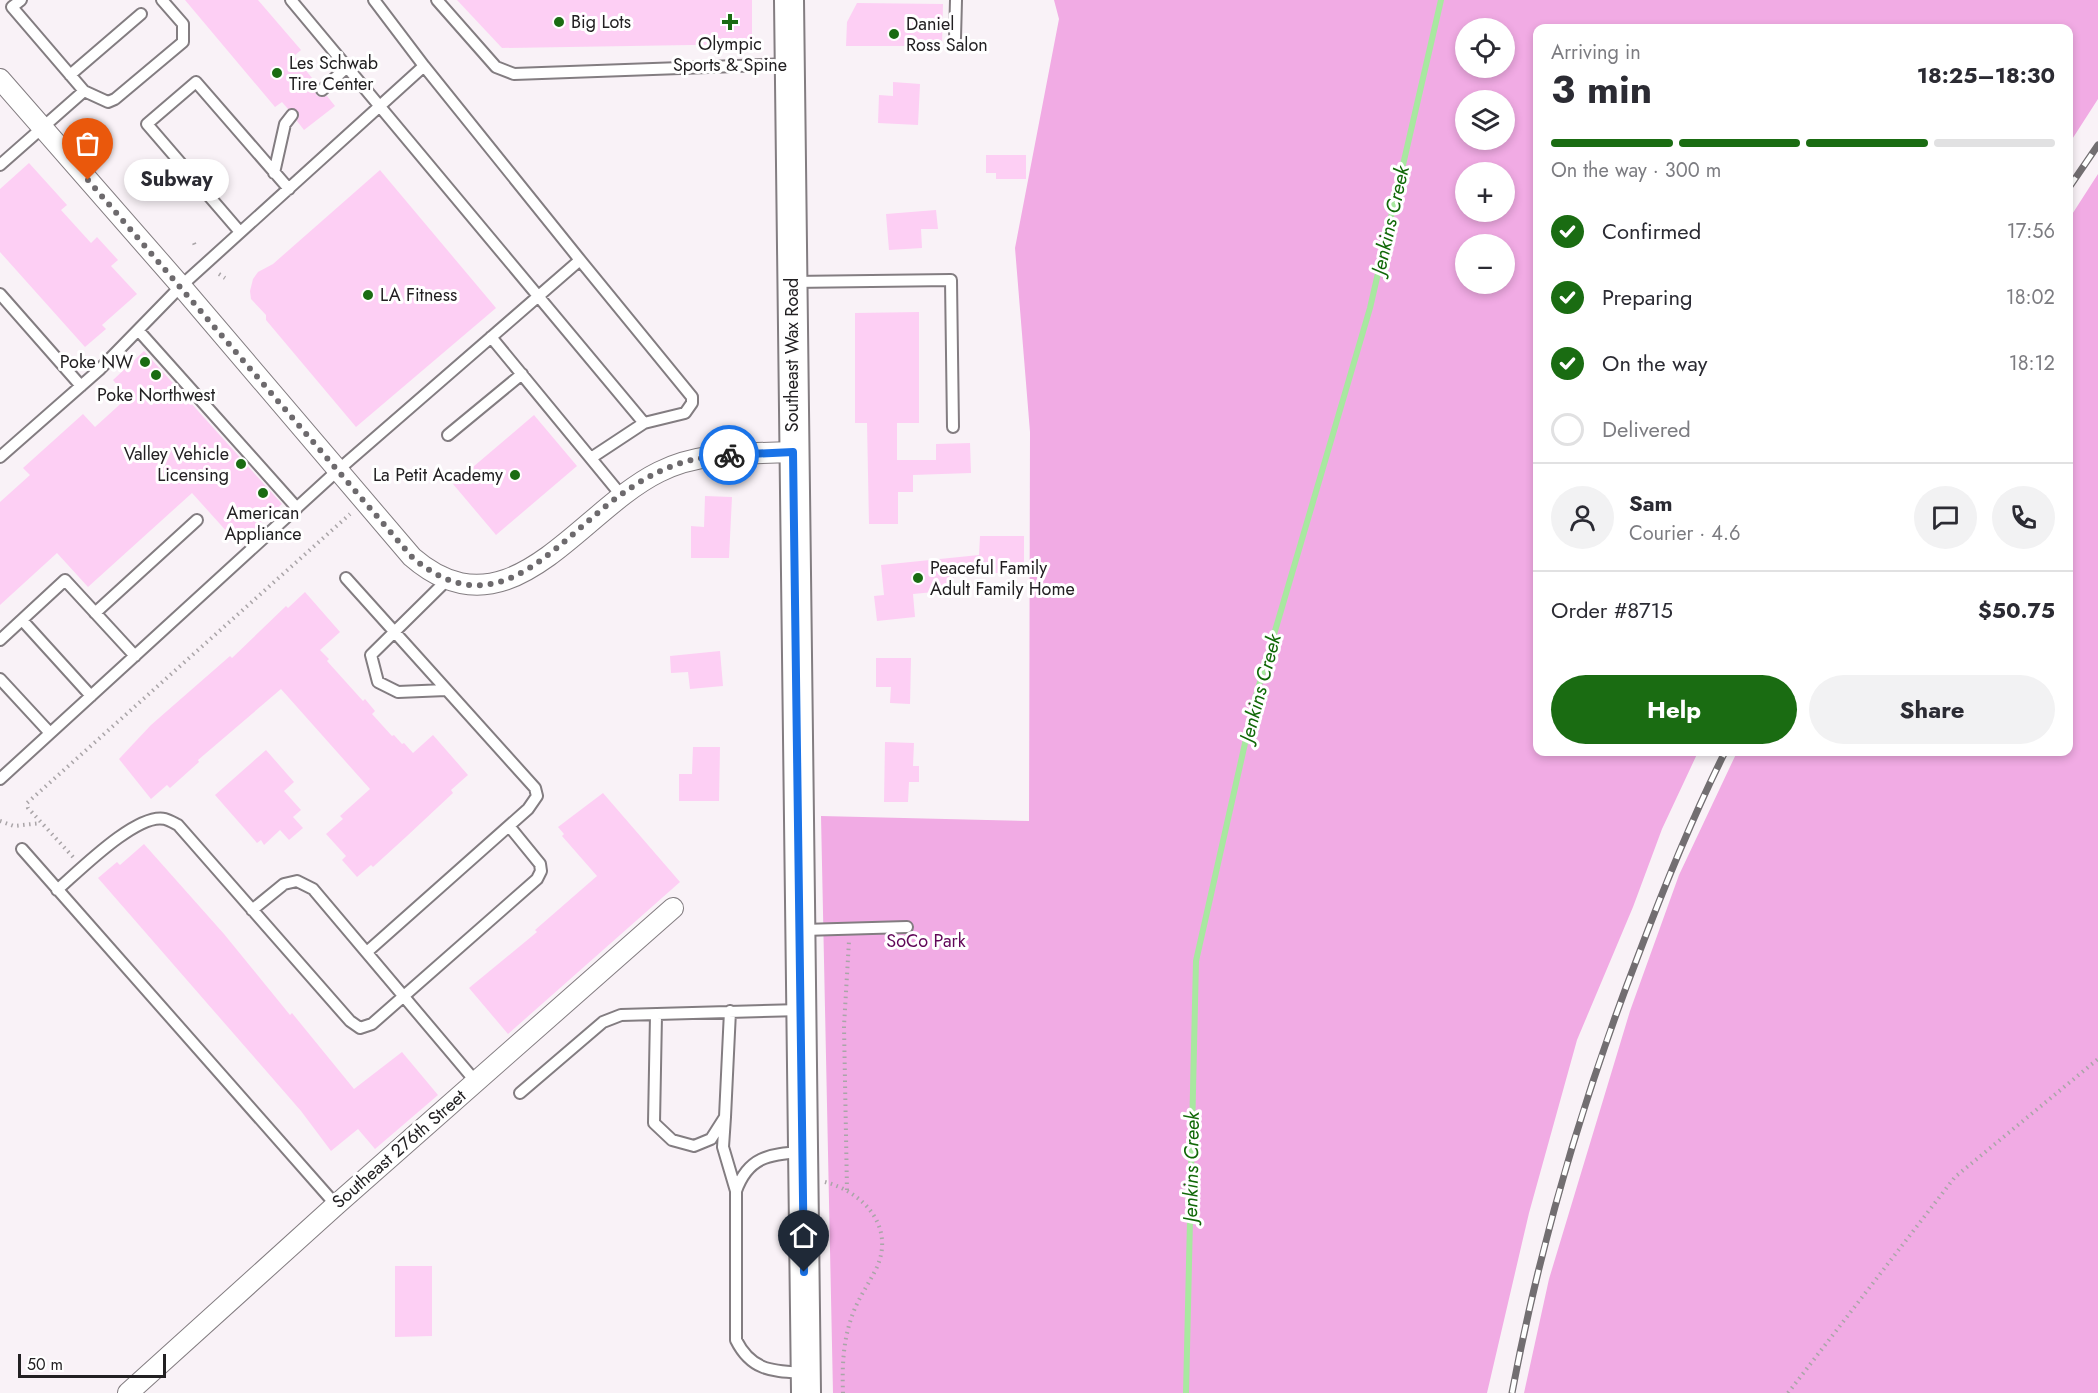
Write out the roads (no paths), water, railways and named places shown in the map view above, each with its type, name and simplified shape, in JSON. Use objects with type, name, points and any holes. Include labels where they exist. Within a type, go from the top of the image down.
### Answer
[{"type":"street","name":"Southeast Wax Road","points":[[789,0],[806,1383]]},
{"type":"street","points":[[0,79],[181,286],[412,557],[452,583],[504,582],[526,572],[621,495],[658,472],[688,459],[793,452]]},
{"type":"street","name":"Southeast 276th Street","points":[[128,1393],[336,1205],[673,908]]},
{"type":"lane","points":[[21,0],[12,7],[84,91],[108,102],[115,99],[183,42],[185,35],[183,24],[162,0]]},
{"type":"lane","points":[[291,0],[644,423]]},
{"type":"lane","points":[[374,0],[424,66],[692,397],[692,403],[685,413],[644,423],[591,458]]},
{"type":"lane","points":[[437,0],[496,67],[514,74],[789,64]]},
{"type":"lane","points":[[955,38],[956,0]]},
{"type":"lane","points":[[70,75],[141,14]]},
{"type":"lane","points":[[0,457],[81,386],[181,286],[424,66]]},
{"type":"lane","points":[[322,90],[347,67]]},
{"type":"lane","points":[[240,232],[147,124],[196,82],[289,189]]},
{"type":"lane","points":[[0,165],[84,91]]},
{"type":"lane","points":[[274,173],[285,124],[292,115]]},
{"type":"lane","points":[[0,779],[337,471],[580,260]]},
{"type":"lane","points":[[791,282],[951,280],[953,427]]},
{"type":"lane","points":[[0,294],[81,386]]},
{"type":"lane","points":[[138,330],[297,508]]},
{"type":"lane","points":[[491,337],[621,495]]},
{"type":"lane","points":[[448,435],[522,374]]},
{"type":"lane","points":[[95,614],[197,520]]},
{"type":"lane","points":[[346,578],[535,788],[535,802],[368,951]]},
{"type":"lane","points":[[0,640],[65,580],[135,656]]},
{"type":"lane","points":[[446,690],[398,692],[378,682],[371,655],[393,631],[452,583]]},
{"type":"lane","points":[[22,620],[91,696]]},
{"type":"lane","points":[[0,679],[50,733]]},
{"type":"lane","points":[[57,890],[134,826],[150,820],[165,818],[178,825],[350,1021],[360,1028],[372,1024],[537,879],[542,872],[540,864],[509,826]]},
{"type":"lane","points":[[22,849],[336,1205]]},
{"type":"lane","points":[[252,910],[284,884],[297,881],[313,889],[368,951],[476,1082]]},
{"type":"lane","points":[[800,930],[908,927]]},
{"type":"lane","points":[[520,1093],[603,1022],[621,1015],[801,1010]]},
{"type":"lane","points":[[730,1011],[723,1147],[736,1191],[736,1340],[741,1351],[756,1364],[768,1371],[806,1383]]},
{"type":"lane","points":[[656,1015],[654,1123],[672,1140],[694,1146],[711,1139],[724,1117]]},
{"type":"lane","points":[[736,1191],[742,1175],[756,1162],[771,1154],[802,1152]]},
{"type":"waterway","name":"Jenkins Creek","points":[[1186,1393],[1196,961],[1255,699],[1370,308],[1441,0]]},
{"type":"railway","points":[[2073,182],[2098,145]]},
{"type":"railway","points":[[1512,1393],[1536,1282],[1581,1117],[1618,1009],[1668,879],[1723,756]]},
{"type":"place","name":"Big Lots","points":[[559,22]]},
{"type":"place","name":"Olympic Sports & Spine","points":[[730,22]]},
{"type":"place","name":"Daniel Ross Salon","points":[[894,34]]},
{"type":"place","name":"Les Schwab Tire Center","points":[[277,73]]},
{"type":"place","name":"Subway","points":[[88,180]]},
{"type":"place","name":"LA Fitness","points":[[368,295]]},
{"type":"place","name":"Poke NW","points":[[145,362]]},
{"type":"place","name":"Poke Northwest","points":[[156,375]]},
{"type":"place","name":"Valley Vehicle Licensing","points":[[241,464]]},
{"type":"place","name":"La Petit Academy","points":[[515,475]]},
{"type":"place","name":"American Appliance","points":[[263,493]]},
{"type":"place","name":"Peaceful Family Adult Family Home","points":[[918,578]]},
{"type":"park label","name":"SoCo Park","points":[[926,941]]}]
